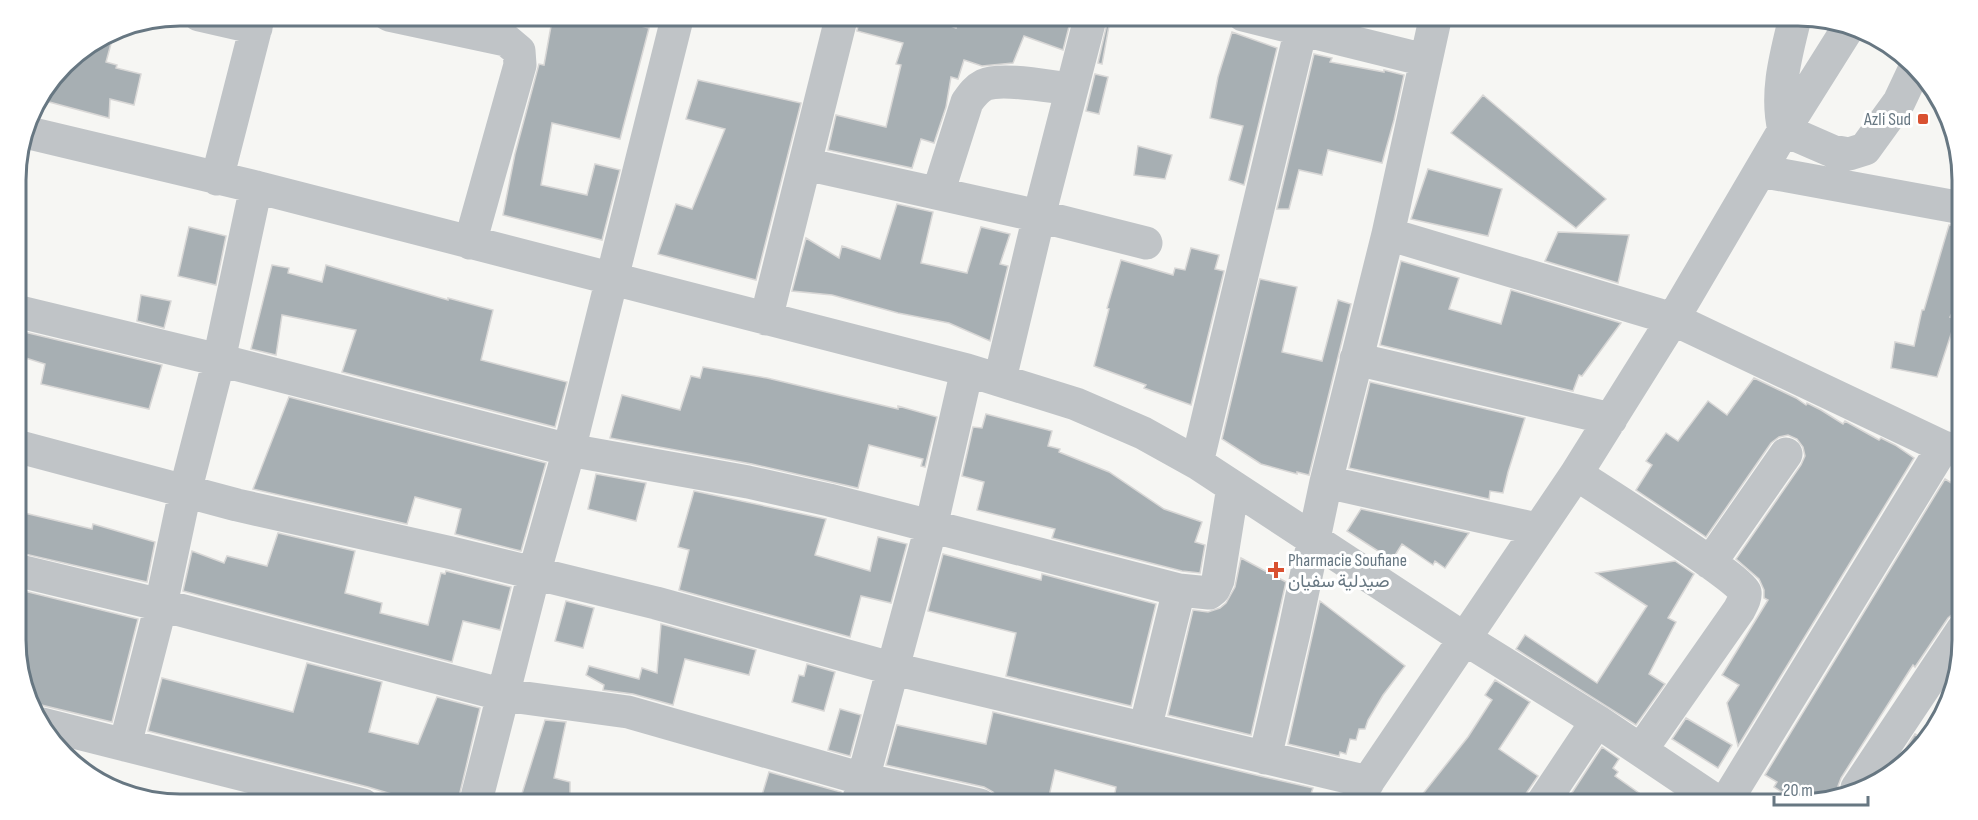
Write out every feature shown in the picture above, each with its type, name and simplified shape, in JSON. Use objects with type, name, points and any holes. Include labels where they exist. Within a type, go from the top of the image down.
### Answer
[{"type":"street","points":[[218,179],[256,26]]},
{"type":"street","points":[[440,26],[506,40],[519,51],[520,65],[470,243]]},
{"type":"street","points":[[478,794],[534,574],[569,450],[675,26]]},
{"type":"street","points":[[766,319],[839,26]]},
{"type":"street","points":[[1000,379],[1088,26]]},
{"type":"street","points":[[1289,26],[1425,60]]},
{"type":"street","points":[[1265,758],[1326,482],[1388,234],[1433,26]]},
{"type":"street","points":[[1784,130],[1779,96],[1788,26]]},
{"type":"street","points":[[1197,463],[1301,29]]},
{"type":"street","points":[[26,449],[237,505],[452,553],[656,603],[894,669],[1265,758],[1360,793],[1576,474],[1672,319],[1784,130],[1847,34]]},
{"type":"street","points":[[1784,130],[1832,151],[1849,154],[1865,149],[1899,102],[1911,76]]},
{"type":"street","points":[[938,193],[967,102],[975,91],[986,84],[1000,82],[1071,89]]},
{"type":"street","points":[[33,134],[256,187],[967,370],[1076,404],[1143,433],[1197,463],[1314,537],[1465,639],[1597,720],[1707,794]]},
{"type":"street","points":[[805,164],[1039,216],[1146,243]]},
{"type":"street","points":[[1760,171],[1952,206]]},
{"type":"street","points":[[126,745],[161,604],[185,492],[219,360],[256,187]]},
{"type":"street","points":[[1388,234],[1672,319],[1952,449]]},
{"type":"street","points":[[26,313],[219,360],[569,450],[748,482],[829,500],[1179,590],[1209,593],[1214,589],[1218,580],[1233,487]]},
{"type":"street","points":[[1356,359],[1611,419]]},
{"type":"street","points":[[860,792],[931,527],[967,370]]},
{"type":"street","points":[[1730,794],[1952,451]]},
{"type":"street","points":[[1710,563],[1786,454]]},
{"type":"street","points":[[1576,474],[1710,563],[1741,586],[1745,593],[1739,610],[1641,750]]},
{"type":"street","points":[[1326,482],[1537,529]]},
{"type":"street","points":[[26,572],[161,604],[504,695],[628,712],[860,792],[878,794]]},
{"type":"street","points":[[1145,729],[1179,590]]},
{"type":"street","points":[[1863,781],[1952,646]]},
{"type":"street","points":[[1547,794],[1597,720]]},
{"type":"street","points":[[52,726],[320,794]]},
{"type":"building","points":[[551,26],[641,26],[649,28],[620,139],[552,123],[541,185],[587,195],[595,164],[620,170],[602,240],[503,215],[515,154],[539,64],[544,65]]},
{"type":"building","points":[[858,26],[951,26],[956,28],[956,26],[1069,26],[1063,50],[1024,36],[1013,63],[982,66],[964,60],[958,79],[951,77],[946,107],[934,143],[921,139],[912,168],[828,150],[836,115],[886,127],[901,65],[896,64],[903,43],[857,31]]},
{"type":"building","points":[[1106,26],[1109,26],[1102,64],[1098,63]]},
{"type":"building","points":[[1232,32],[1277,48],[1244,185],[1229,180],[1243,126],[1210,118],[1218,77]]},
{"type":"building","points":[[112,41],[106,62],[117,65],[116,68],[141,74],[134,105],[110,99],[109,118],[46,101],[57,86],[78,64]]},
{"type":"building","points":[[1314,54],[1332,58],[1330,62],[1404,75],[1394,120],[1382,163],[1328,150],[1322,175],[1299,170],[1289,209],[1277,209]]},
{"type":"building","points":[[1095,74],[1108,77],[1099,114],[1086,111]]},
{"type":"building","points":[[698,80],[801,103],[756,280],[658,254],[676,204],[692,209],[725,129],[686,119]]},
{"type":"building","points":[[1483,95],[1606,199],[1576,228],[1451,133]]},
{"type":"building","points":[[1138,146],[1172,155],[1165,179],[1134,175]]},
{"type":"building","points":[[1428,169],[1502,189],[1488,236],[1411,219]]},
{"type":"building","points":[[897,204],[933,212],[921,263],[967,273],[981,227],[1010,234],[1000,264],[1008,266],[990,341],[949,323],[898,313],[832,295],[792,291],[806,238],[839,258],[842,246],[880,259]]},
{"type":"building","points":[[1949,225],[1952,225],[1952,313],[1950,317],[1952,318],[1952,331],[1937,377],[1891,368],[1895,342],[1914,346],[1922,310],[1924,310]]},
{"type":"building","points":[[189,227],[226,236],[216,285],[178,276]]},
{"type":"building","points":[[1558,232],[1629,235],[1618,283],[1545,261]]},
{"type":"building","points":[[1191,248],[1219,255],[1215,269],[1224,271],[1191,405],[1094,366],[1121,260],[1173,275],[1175,268],[1185,270]]},
{"type":"building","points":[[1401,261],[1459,278],[1449,309],[1501,324],[1511,290],[1621,323],[1582,376],[1579,375],[1573,391],[1380,345]]},
{"type":"building","points":[[272,265],[289,268],[288,273],[322,282],[326,265],[448,300],[448,298],[493,310],[481,360],[567,382],[555,427],[342,372],[356,330],[282,315],[276,355],[251,349]]},
{"type":"building","points":[[1260,279],[1297,287],[1282,352],[1322,361],[1338,300],[1351,304],[1309,475],[1261,464],[1222,439]]},
{"type":"building","points":[[141,295],[171,301],[164,328],[137,321]]},
{"type":"building","points":[[26,332],[162,365],[149,409],[41,384],[45,364],[26,358]]},
{"type":"building","points":[[703,367],[767,378],[898,409],[898,406],[937,417],[925,467],[921,466],[923,459],[869,445],[858,488],[752,464],[610,438],[622,395],[680,410],[691,376],[700,378]]},
{"type":"building","points":[[1754,378],[1806,405],[1807,403],[1821,410],[1843,424],[1845,421],[1879,440],[1881,438],[1895,445],[1914,458],[1738,746],[1727,703],[1739,685],[1722,675],[1768,600],[1764,598],[1764,590],[1759,579],[1736,559],[1801,465],[1805,456],[1803,447],[1797,439],[1788,435],[1779,437],[1771,443],[1706,537],[1636,490],[1652,465],[1646,461],[1666,433],[1678,441],[1708,401],[1727,415]]},
{"type":"building","points":[[1370,382],[1525,418],[1503,493],[1490,491],[1489,499],[1349,468]]},
{"type":"building","points":[[289,397],[546,463],[521,551],[455,534],[461,509],[415,497],[407,524],[253,489]]},
{"type":"building","points":[[986,414],[1052,431],[1048,446],[1060,449],[1059,452],[1109,472],[1164,509],[1202,522],[1195,542],[1205,545],[1200,573],[1182,571],[1052,538],[1055,529],[977,510],[984,482],[962,476],[973,427],[982,428]]},
{"type":"building","points":[[596,474],[646,483],[636,521],[588,509]]},
{"type":"building","points":[[1945,479],[1952,483],[1952,615],[1915,667],[1913,665],[1841,778],[1839,789],[1809,794],[1785,794],[1774,787],[1777,782],[1765,775]]},
{"type":"building","points":[[694,491],[826,519],[815,555],[870,571],[878,537],[907,544],[891,603],[861,596],[850,637],[679,590],[689,550],[678,547]]},
{"type":"building","points":[[1361,509],[1469,533],[1445,568],[1435,561],[1433,565],[1402,544],[1392,560],[1347,531]]},
{"type":"building","points":[[26,513],[92,529],[93,524],[155,542],[147,582],[26,554]]},
{"type":"building","points":[[278,533],[355,551],[345,593],[382,603],[380,613],[428,625],[441,573],[445,574],[446,571],[511,587],[500,630],[463,621],[452,662],[183,591],[192,551],[224,563],[227,556],[267,566]]},
{"type":"building","points":[[943,554],[1041,580],[1042,574],[1156,604],[1131,706],[1006,676],[1016,633],[928,611]]},
{"type":"building","points":[[1241,558],[1286,582],[1251,735],[1168,715],[1193,610],[1208,612],[1226,603],[1235,587]]},
{"type":"building","points":[[1675,561],[1694,574],[1668,618],[1676,622],[1649,674],[1665,684],[1636,725],[1516,649],[1525,635],[1597,683],[1647,606],[1596,573]]},
{"type":"building","points":[[26,591],[138,619],[112,722],[39,705],[27,661]]},
{"type":"building","points":[[566,601],[594,608],[583,648],[555,641]]},
{"type":"building","points":[[1320,601],[1405,666],[1383,695],[1365,729],[1359,729],[1356,740],[1350,739],[1346,754],[1340,752],[1339,756],[1288,744]]},
{"type":"building","points":[[661,624],[756,650],[749,675],[685,659],[673,705],[633,694],[603,690],[604,685],[586,675],[589,666],[639,679],[642,668],[657,673]]},
{"type":"building","points":[[307,663],[382,682],[369,732],[418,744],[437,697],[480,708],[460,794],[391,794],[148,731],[162,678],[293,712]]},
{"type":"building","points":[[807,664],[835,672],[824,711],[792,702],[799,675],[804,676]]},
{"type":"building","points":[[1495,680],[1530,702],[1499,749],[1538,776],[1526,794],[1423,794],[1468,737],[1492,700],[1485,695]]},
{"type":"building","points":[[840,709],[861,715],[850,756],[828,750]]},
{"type":"building","points":[[993,712],[1313,788],[1311,794],[1115,794],[1116,787],[1055,770],[1050,794],[994,794],[984,787],[886,765],[897,725],[986,744]]},
{"type":"building","points":[[1686,718],[1732,745],[1718,768],[1672,739]]},
{"type":"building","points":[[545,720],[566,722],[554,778],[570,782],[570,794],[522,794]]},
{"type":"building","points":[[1915,734],[1919,736],[1907,749],[1903,753]]},
{"type":"building","points":[[1602,747],[1619,759],[1613,768],[1618,772],[1615,776],[1640,794],[1571,794]]},
{"type":"building","points":[[769,772],[841,792],[841,794],[762,794]]},
{"type":"place","name":"Azli Sud","points":[[1923,119]]},
{"type":"place","name":"Pharmacie Soufiane صيدلية سفيان","points":[[1276,570]]}]
